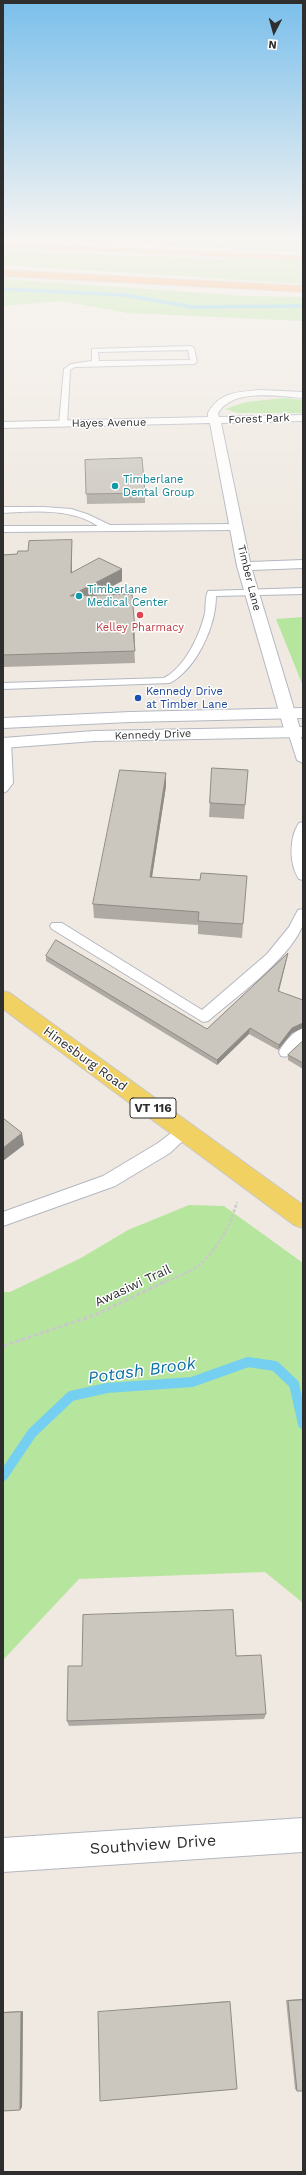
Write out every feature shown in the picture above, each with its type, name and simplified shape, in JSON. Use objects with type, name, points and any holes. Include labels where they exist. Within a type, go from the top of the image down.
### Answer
[{"type":"main road","name":"Hinesburg Road","points":[[3,998],[303,1218]]},
{"type":"street","points":[[215,421],[213,414],[216,406],[232,397],[259,393],[303,395]]},
{"type":"street","name":"Forest Park","points":[[215,421],[303,418]]},
{"type":"street","name":"Hayes Avenue","points":[[3,425],[215,421]]},
{"type":"street","name":"Timber Lane","points":[[215,421],[244,566],[251,592],[295,714],[298,732]]},
{"type":"street","points":[[244,566],[303,564]]},
{"type":"street","name":"Kennedy Drive","points":[[3,723],[130,717],[295,714]]},
{"type":"street","name":"Kennedy Drive","points":[[4,742],[102,736],[298,732]]},
{"type":"street","name":"Southview Drive","points":[[3,1855],[303,1835]]},
{"type":"lane","points":[[63,424],[67,369],[73,365],[96,363],[194,362],[191,348],[94,350],[96,363]]},
{"type":"lane","points":[[3,510],[51,510],[78,514],[99,521],[108,528]]},
{"type":"lane","points":[[3,530],[236,527]]},
{"type":"lane","points":[[3,686],[158,682],[172,679],[181,672],[208,621],[211,593],[303,591]]},
{"type":"lane","points":[[298,732],[303,760]]},
{"type":"lane","points":[[3,788],[7,783],[4,742]]},
{"type":"lane","points":[[303,826],[300,832],[299,868],[303,876]]},
{"type":"lane","points":[[57,926],[204,1017],[269,961],[287,940],[303,913]]},
{"type":"lane","points":[[286,1052],[303,1033]]},
{"type":"lane","points":[[3,1219],[109,1181],[164,1148],[184,1131]]},
{"type":"path","name":"Awasiwi Trail","points":[[3,1346],[95,1315],[198,1266],[218,1245],[232,1218],[237,1202]]},
{"type":"green space","points":[[284,398],[303,400],[303,413],[238,413],[225,409],[246,402]]},
{"type":"green space","points":[[303,617],[303,686],[276,619]]},
{"type":"green space","points":[[189,1205],[224,1206],[303,1263],[303,1603],[265,1572],[79,1579],[3,1660],[3,1292],[10,1292],[81,1258],[128,1230]]},
{"type":"building","name":"Timberlane Dental Group","points":[[142,458],[145,493],[86,494],[85,460]]},
{"type":"building","points":[[72,540],[71,573],[99,558],[122,569],[70,596],[132,594],[135,651],[3,655],[3,555],[17,554],[18,551],[28,551],[29,541]]},
{"type":"building","points":[[212,768],[248,770],[245,805],[210,803]]},
{"type":"building","points":[[120,770],[166,773],[150,877],[200,880],[201,873],[247,876],[243,924],[198,921],[199,912],[93,904]]},
{"type":"building","points":[[56,940],[207,1029],[288,953],[278,991],[303,1000],[303,1023],[292,1028],[279,1045],[250,1028],[217,1060],[46,956]]},
{"type":"building","points":[[303,1041],[303,1063],[288,1055]]},
{"type":"building","points":[[3,1118],[22,1133],[3,1148]]},
{"type":"building","points":[[233,1610],[236,1656],[261,1655],[266,1714],[67,1721],[68,1666],[82,1666],[83,1615]]},
{"type":"building","points":[[303,2000],[303,2091],[297,2091],[288,2001]]},
{"type":"building","points":[[230,2002],[237,2089],[100,2101],[98,2012]]},
{"type":"building","points":[[21,2012],[20,2110],[3,2111],[3,2013]]},
{"type":"waterway","name":"Potash Brook","points":[[3,1476],[32,1433],[71,1396],[107,1388],[192,1382],[248,1362],[275,1366],[294,1384],[303,1424]]},
{"type":"place","name":"Timberlane Dental Group","points":[[115,486]]},
{"type":"place","name":"Timberlane Medical Center","points":[[79,596]]},
{"type":"place","name":"Kelley Pharmacy","points":[[140,615]]},
{"type":"place","name":"Kennedy Drive at Timber Lane","points":[[138,698]]}]
